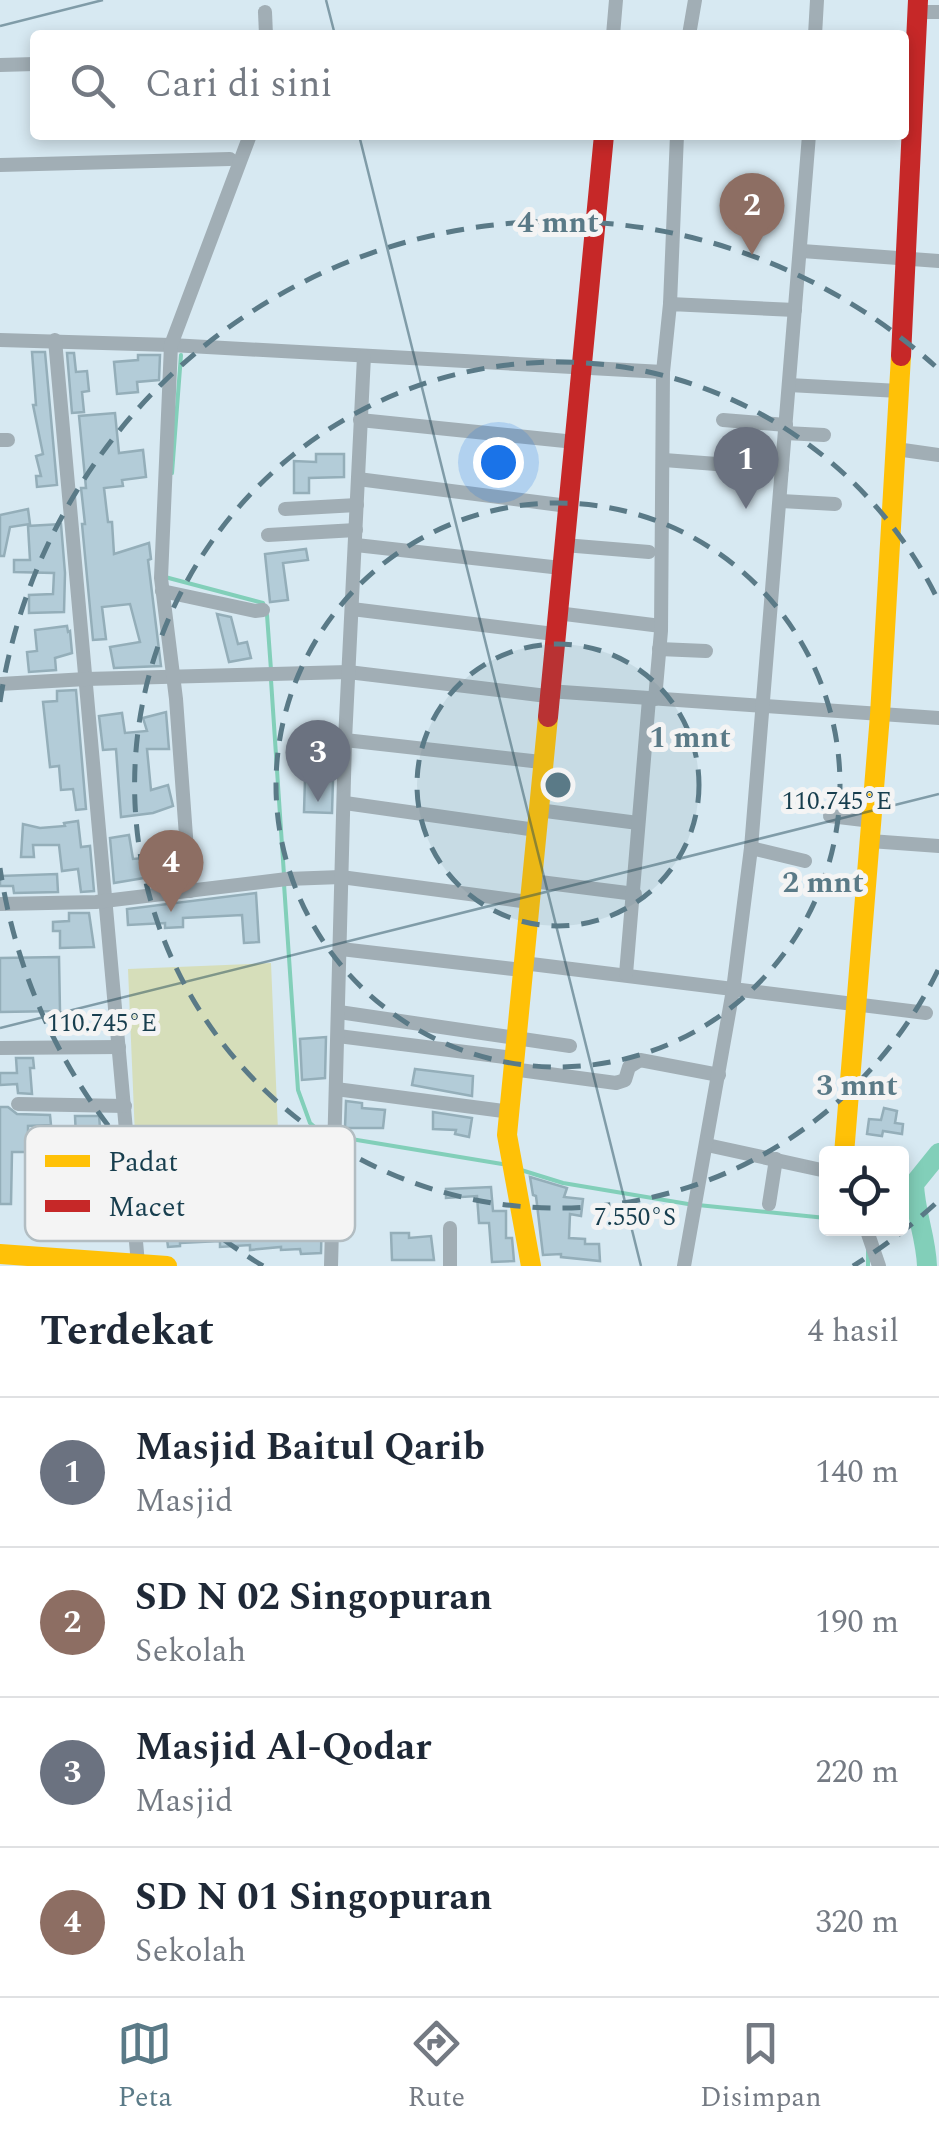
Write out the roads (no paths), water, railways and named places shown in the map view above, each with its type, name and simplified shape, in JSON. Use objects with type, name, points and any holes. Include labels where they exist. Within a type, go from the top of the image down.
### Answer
[{"type":"street","points":[[613,30],[616,0]]},
{"type":"street","points":[[690,30],[694,0]]},
{"type":"street","points":[[815,30],[817,0]]},
{"type":"street","points":[[845,1146],[880,715],[907,258],[917,6],[939,12]]},
{"type":"street","points":[[265,12],[266,30]]},
{"type":"street","points":[[0,65],[30,64]]},
{"type":"street","points":[[190,891],[174,676],[162,591],[171,345],[248,140]]},
{"type":"street","points":[[531,1266],[507,1134],[603,140]]},
{"type":"street","points":[[626,974],[638,822],[660,648],[663,372],[678,140]]},
{"type":"street","points":[[684,1266],[734,990],[751,848],[809,140]]},
{"type":"street","points":[[0,165],[230,158]]},
{"type":"street","points":[[802,251],[939,261]]},
{"type":"street","points":[[670,304],[794,310]]},
{"type":"street","points":[[0,340],[171,345],[663,372]]},
{"type":"street","points":[[55,340],[126,1126]]},
{"type":"street","points":[[334,1126],[345,740],[364,356]]},
{"type":"street","points":[[789,385],[899,391]]},
{"type":"street","points":[[360,420],[574,442]]},
{"type":"street","points":[[723,420],[824,435]]},
{"type":"street","points":[[896,449],[939,456]]},
{"type":"street","points":[[664,460],[782,470]]},
{"type":"street","points":[[358,479],[568,506]]},
{"type":"street","points":[[781,501],[835,504]]},
{"type":"street","points":[[285,509],[357,505]]},
{"type":"street","points":[[268,534],[356,538],[562,568]]},
{"type":"street","points":[[564,545],[648,552]]},
{"type":"street","points":[[162,591],[263,610]]},
{"type":"street","points":[[352,609],[555,624],[661,626]]},
{"type":"street","points":[[660,648],[706,651]]},
{"type":"street","points":[[0,684],[86,678],[348,672],[548,693],[939,718]]},
{"type":"street","points":[[345,740],[541,762]]},
{"type":"street","points":[[344,803],[537,820],[638,822]]},
{"type":"street","points":[[830,816],[871,831],[939,846]]},
{"type":"street","points":[[751,848],[805,861]]},
{"type":"street","points":[[0,904],[106,901],[281,880],[340,877],[531,892],[635,894]]},
{"type":"street","points":[[341,948],[626,974],[926,1013]]},
{"type":"street","points":[[339,1012],[570,1046]]},
{"type":"street","points":[[338,1036],[616,1083],[625,1080],[630,1066],[640,1060],[719,1074]]},
{"type":"street","points":[[0,1048],[120,1047]]},
{"type":"street","points":[[336,1089],[511,1112]]},
{"type":"street","points":[[18,1104],[125,1106]]},
{"type":"street","points":[[707,1145],[819,1169]]},
{"type":"street","points":[[769,1204],[776,1159]]},
{"type":"street","points":[[450,1228],[450,1266]]},
{"type":"street","points":[[869,1236],[879,1266]]},
{"type":"street","points":[[0,1254],[167,1266]]},
{"type":"waterway","points":[[172,473],[181,355]]},
{"type":"waterway","points":[[165,577],[263,603]]},
{"type":"waterway","points":[[267,615],[271,670]]},
{"type":"waterway","points":[[271,680],[284,875]]},
{"type":"waterway","points":[[284,884],[298,1090],[314,1126]]},
{"type":"waterway","points":[[355,1140],[502,1164]]},
{"type":"waterway","points":[[927,1266],[914,1184],[939,1153]]},
{"type":"waterway","points":[[521,1170],[563,1183],[688,1204],[819,1217]]},
{"type":"waterway","points":[[868,1251],[868,1266]]},
{"type":"place","name":"SD N 02 Singopuran","points":[[752,255]]},
{"type":"place","name":"Masjid Baitul Qarib","points":[[746,509]]},
{"type":"place","name":"Masjid Al-Qodar","points":[[318,802]]},
{"type":"place","name":"SD N 01 Singopuran","points":[[171,912]]}]
